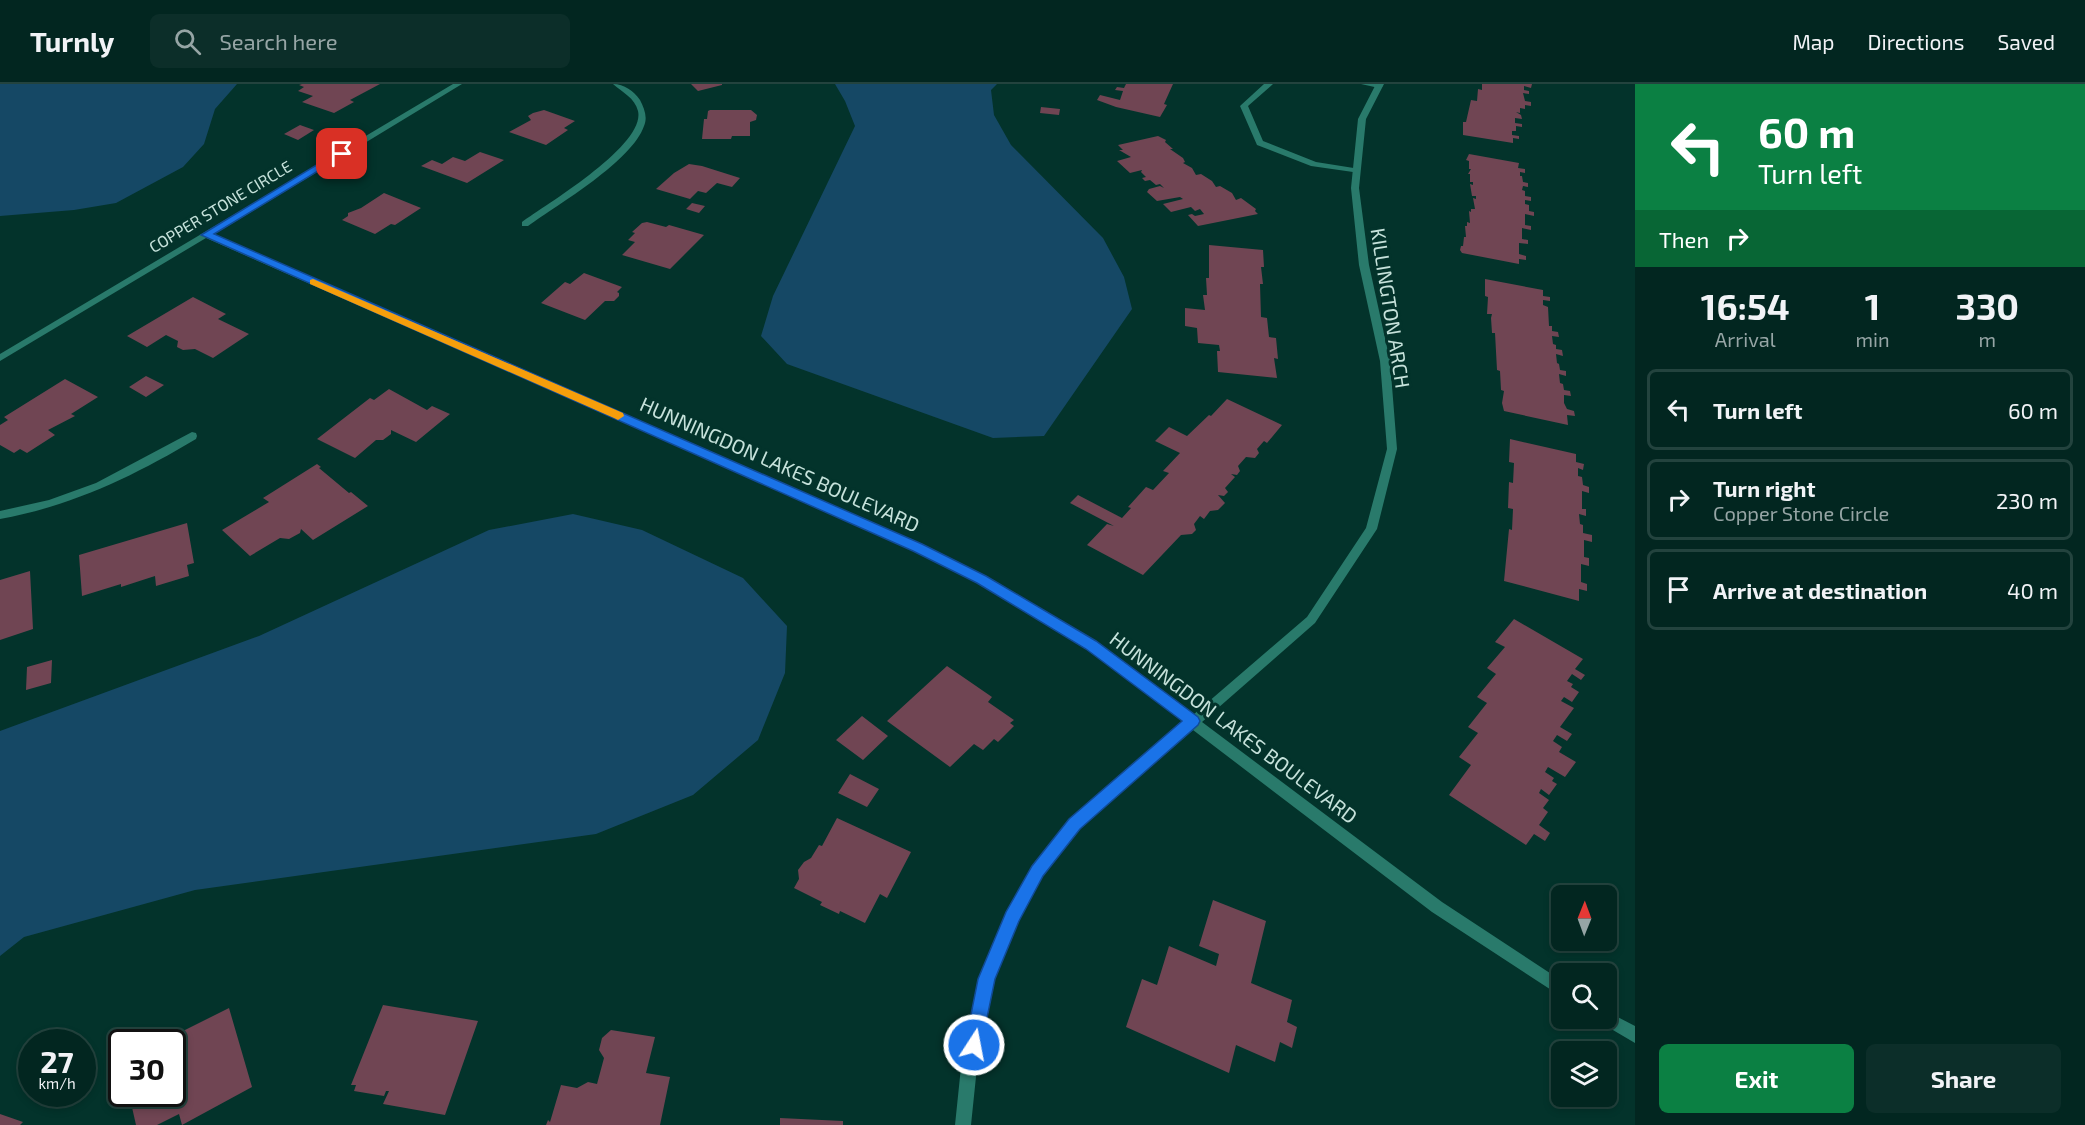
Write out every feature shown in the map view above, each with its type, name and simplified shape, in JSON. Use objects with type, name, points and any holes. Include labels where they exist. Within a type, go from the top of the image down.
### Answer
[{"type":"street","name":"COPPER STONE CIRCLE","points":[[0,358],[458,84]]},
{"type":"street","points":[[525,224],[622,154],[638,136],[642,125],[641,110],[627,90],[617,84]]},
{"type":"street","points":[[1269,84],[1244,106],[1260,143],[1314,164],[1357,171]]},
{"type":"street","points":[[1365,84],[1380,85]]},
{"type":"street","name":"KILLINGTON ARCH","points":[[1193,721],[1311,620],[1371,529],[1392,449],[1385,362],[1364,266],[1355,188],[1362,119],[1380,85]]},
{"type":"street","name":"HUNNINGDON LAKES BOULEVARD","points":[[206,235],[918,547],[981,580],[1091,645],[1437,907],[1551,983]]},
{"type":"street","points":[[0,515],[45,506],[104,485],[150,462],[192,436]]},
{"type":"street","points":[[963,1125],[969,1067],[987,979],[1012,917],[1032,880],[1075,824],[1193,721]]},
{"type":"street","points":[[1617,1024],[1635,1035]]},
{"type":"water","points":[[0,84],[237,84],[215,109],[204,144],[183,167],[116,203],[74,210],[0,216]]},
{"type":"water","points":[[835,84],[997,84],[991,90],[994,115],[1011,145],[1103,238],[1124,277],[1132,309],[1044,436],[993,438],[787,364],[761,336],[773,296],[855,126]]},
{"type":"water","points":[[573,514],[642,530],[743,578],[787,626],[785,673],[758,740],[693,795],[596,834],[195,890],[24,937],[0,956],[0,731],[259,636],[489,530]]},
{"type":"building","points":[[380,84],[350,100],[354,102],[334,113],[302,102],[313,96],[298,91],[304,87],[299,85]]},
{"type":"building","points":[[691,84],[722,84],[722,85],[698,91]]},
{"type":"building","points":[[1126,84],[1173,84],[1164,104],[1167,105],[1160,117],[1116,107],[1097,100],[1100,95],[1120,100],[1123,91],[1115,90],[1117,87],[1124,88]]},
{"type":"building","points":[[1482,84],[1532,84],[1531,88],[1524,86],[1524,90],[1529,91],[1529,94],[1523,93],[1525,101],[1531,102],[1531,106],[1525,105],[1525,109],[1520,108],[1520,113],[1516,112],[1521,115],[1522,119],[1515,118],[1515,123],[1522,124],[1522,127],[1516,126],[1516,131],[1512,131],[1512,135],[1519,136],[1519,139],[1513,138],[1513,143],[1463,135],[1463,122],[1466,122],[1471,100],[1477,101],[1478,89],[1482,90]]},
{"type":"building","points":[[1041,107],[1060,109],[1059,115],[1040,113]]},
{"type":"building","points":[[544,110],[575,121],[564,128],[568,130],[546,145],[509,132],[531,120],[528,116]]},
{"type":"building","points":[[710,110],[751,110],[757,115],[756,120],[750,122],[750,136],[732,136],[731,139],[702,139],[704,119],[707,119]]},
{"type":"building","points":[[300,125],[314,130],[298,140],[284,134]]},
{"type":"building","points":[[1158,136],[1166,140],[1165,142],[1173,149],[1170,149],[1183,158],[1185,162],[1183,163],[1192,168],[1196,175],[1201,174],[1212,181],[1216,187],[1220,186],[1232,193],[1236,200],[1241,198],[1256,209],[1258,214],[1198,226],[1188,215],[1204,214],[1200,209],[1195,211],[1191,207],[1171,212],[1163,204],[1183,199],[1180,197],[1157,201],[1147,192],[1149,189],[1160,186],[1164,188],[1160,184],[1156,185],[1150,180],[1145,181],[1142,178],[1146,177],[1141,172],[1142,170],[1130,173],[1117,161],[1131,157],[1119,150],[1123,150],[1118,145]]},
{"type":"building","points":[[480,152],[504,160],[467,183],[421,166],[432,160],[442,164],[453,157],[465,161]]},
{"type":"building","points":[[1469,154],[1519,163],[1518,168],[1525,169],[1525,173],[1520,172],[1520,176],[1523,182],[1528,183],[1528,187],[1523,186],[1522,190],[1525,191],[1525,196],[1531,197],[1531,201],[1525,200],[1525,204],[1529,205],[1529,211],[1534,212],[1534,216],[1525,214],[1525,225],[1531,226],[1531,230],[1522,228],[1522,239],[1528,240],[1528,244],[1519,243],[1519,254],[1526,256],[1526,260],[1519,259],[1519,264],[1462,253],[1460,250],[1464,237],[1466,237],[1465,226],[1467,222],[1470,223],[1469,211],[1475,209],[1473,198],[1476,199],[1476,196],[1472,196],[1470,184],[1473,185],[1473,182],[1470,182],[1470,174],[1468,174],[1471,169],[1469,169],[1469,161],[1466,160]]},
{"type":"building","points":[[689,164],[740,178],[732,187],[717,183],[706,193],[698,191],[690,199],[656,189],[674,173]]},
{"type":"building","points":[[384,193],[421,208],[395,225],[391,224],[375,234],[342,220],[348,216],[348,213],[361,208]]},
{"type":"building","points":[[692,203],[705,206],[699,213],[686,209]]},
{"type":"building","points":[[647,222],[666,227],[669,225],[704,235],[670,269],[622,255],[635,242],[628,240],[635,233],[632,232],[642,223]]},
{"type":"building","points":[[1209,245],[1263,250],[1264,267],[1261,267],[1263,284],[1260,284],[1261,317],[1267,318],[1269,337],[1276,338],[1278,359],[1274,358],[1277,378],[1218,372],[1219,345],[1198,343],[1197,328],[1185,326],[1185,308],[1205,310],[1203,295],[1207,295]]},
{"type":"building","points":[[584,273],[622,287],[617,292],[619,296],[614,301],[605,301],[585,320],[541,303],[565,282],[570,284]]},
{"type":"building","points":[[1485,279],[1543,290],[1543,296],[1550,297],[1550,301],[1543,300],[1543,305],[1548,307],[1549,326],[1552,326],[1552,331],[1558,332],[1559,337],[1552,336],[1553,344],[1556,345],[1556,349],[1562,350],[1563,356],[1556,354],[1560,370],[1566,371],[1566,376],[1559,374],[1560,383],[1563,384],[1564,390],[1570,391],[1571,396],[1564,395],[1564,403],[1567,409],[1574,411],[1575,416],[1567,415],[1568,425],[1504,411],[1502,403],[1504,391],[1501,390],[1500,371],[1497,370],[1492,314],[1487,314],[1488,297],[1485,296]]},
{"type":"building","points":[[193,297],[226,314],[218,319],[249,334],[213,358],[195,349],[183,350],[177,347],[178,341],[166,335],[147,347],[127,336]]},
{"type":"building","points":[[146,376],[164,385],[146,397],[129,387]]},
{"type":"building","points":[[65,379],[98,397],[71,414],[75,416],[48,430],[55,435],[27,453],[20,449],[14,453],[0,445],[0,425],[8,420],[4,417]]},
{"type":"building","points":[[389,389],[427,410],[432,406],[450,414],[416,442],[391,430],[391,434],[383,440],[376,440],[355,458],[317,439],[370,398],[374,400]]},
{"type":"building","points":[[1227,399],[1282,425],[1267,443],[1264,441],[1257,449],[1259,453],[1255,458],[1246,457],[1238,466],[1240,471],[1237,475],[1231,474],[1235,477],[1225,488],[1228,492],[1224,496],[1218,495],[1225,503],[1218,510],[1210,511],[1204,519],[1200,516],[1194,524],[1196,530],[1192,534],[1181,535],[1143,575],[1087,545],[1107,524],[1114,526],[1070,503],[1078,495],[1122,518],[1131,508],[1128,507],[1146,487],[1153,490],[1169,473],[1163,471],[1180,453],[1155,441],[1169,427],[1187,436]]},
{"type":"building","points":[[1510,439],[1576,454],[1576,462],[1584,464],[1583,470],[1578,468],[1578,476],[1582,477],[1583,485],[1589,487],[1589,493],[1582,491],[1582,509],[1586,509],[1586,516],[1579,514],[1580,524],[1583,525],[1583,533],[1592,535],[1592,542],[1584,540],[1584,557],[1589,558],[1589,566],[1581,564],[1581,582],[1587,584],[1587,591],[1579,589],[1579,601],[1504,581],[1513,509],[1508,508],[1509,482],[1513,483],[1514,463],[1509,462]]},
{"type":"building","points":[[317,464],[349,493],[351,492],[368,506],[313,540],[301,529],[300,533],[289,539],[280,538],[250,556],[222,530],[269,502],[263,498]]},
{"type":"building","points":[[187,523],[194,563],[187,565],[189,576],[156,586],[155,576],[82,596],[79,555]]},
{"type":"building","points":[[30,571],[33,629],[0,640],[0,580]]},
{"type":"building","points":[[1514,619],[1583,659],[1575,669],[1585,675],[1581,680],[1572,674],[1567,681],[1573,684],[1571,687],[1579,692],[1572,702],[1564,697],[1561,701],[1574,708],[1560,727],[1572,734],[1567,741],[1557,735],[1553,741],[1562,747],[1559,752],[1576,762],[1565,777],[1548,767],[1545,772],[1554,778],[1552,781],[1557,784],[1549,795],[1541,789],[1539,793],[1549,800],[1543,808],[1548,812],[1539,825],[1550,833],[1545,841],[1534,834],[1526,845],[1449,795],[1471,765],[1459,757],[1478,733],[1468,727],[1487,703],[1477,697],[1496,674],[1487,668],[1505,647],[1495,642]]},
{"type":"building","points":[[52,660],[51,683],[26,690],[27,667]]},
{"type":"building","points":[[947,666],[992,697],[988,702],[1014,720],[1010,723],[1014,726],[998,742],[994,739],[983,750],[974,744],[950,767],[887,721]]},
{"type":"building","points":[[862,716],[888,736],[863,760],[836,740]]},
{"type":"building","points":[[850,774],[879,789],[867,807],[838,793]]},
{"type":"building","points":[[837,818],[911,852],[887,898],[880,894],[865,923],[840,911],[839,914],[820,905],[822,902],[794,888],[799,879],[798,870],[804,862],[811,858],[819,845],[822,846]]},
{"type":"building","points":[[1213,900],[1266,921],[1251,983],[1292,1000],[1287,1022],[1297,1027],[1292,1048],[1280,1042],[1275,1062],[1236,1045],[1229,1073],[1126,1027],[1142,979],[1157,985],[1169,946],[1216,966],[1219,954],[1199,946]]},
{"type":"building","points":[[383,1005],[478,1021],[445,1115],[383,1104],[389,1091],[386,1091],[384,1096],[354,1091],[356,1085],[351,1085]]},
{"type":"building","points":[[229,1008],[252,1087],[182,1125],[179,1114],[157,1125],[136,1125],[132,1107],[186,1107],[186,1030]]},
{"type":"building","points":[[611,1030],[655,1037],[646,1073],[670,1077],[660,1125],[546,1125],[548,1120],[550,1122],[561,1085],[577,1088],[588,1082],[597,1084],[604,1058],[599,1050],[602,1038]]},
{"type":"building","points":[[0,1114],[23,1122],[20,1125],[0,1125]]},
{"type":"building","points":[[780,1118],[843,1121],[843,1125],[780,1125]]},
{"type":"slow traffic","points":[[313,282],[618,416]]},
{"type":"route","points":[[342,154],[206,235],[918,547],[981,580],[1091,645],[1193,721],[1075,824],[1038,871],[1012,917],[987,979],[974,1045]]}]
